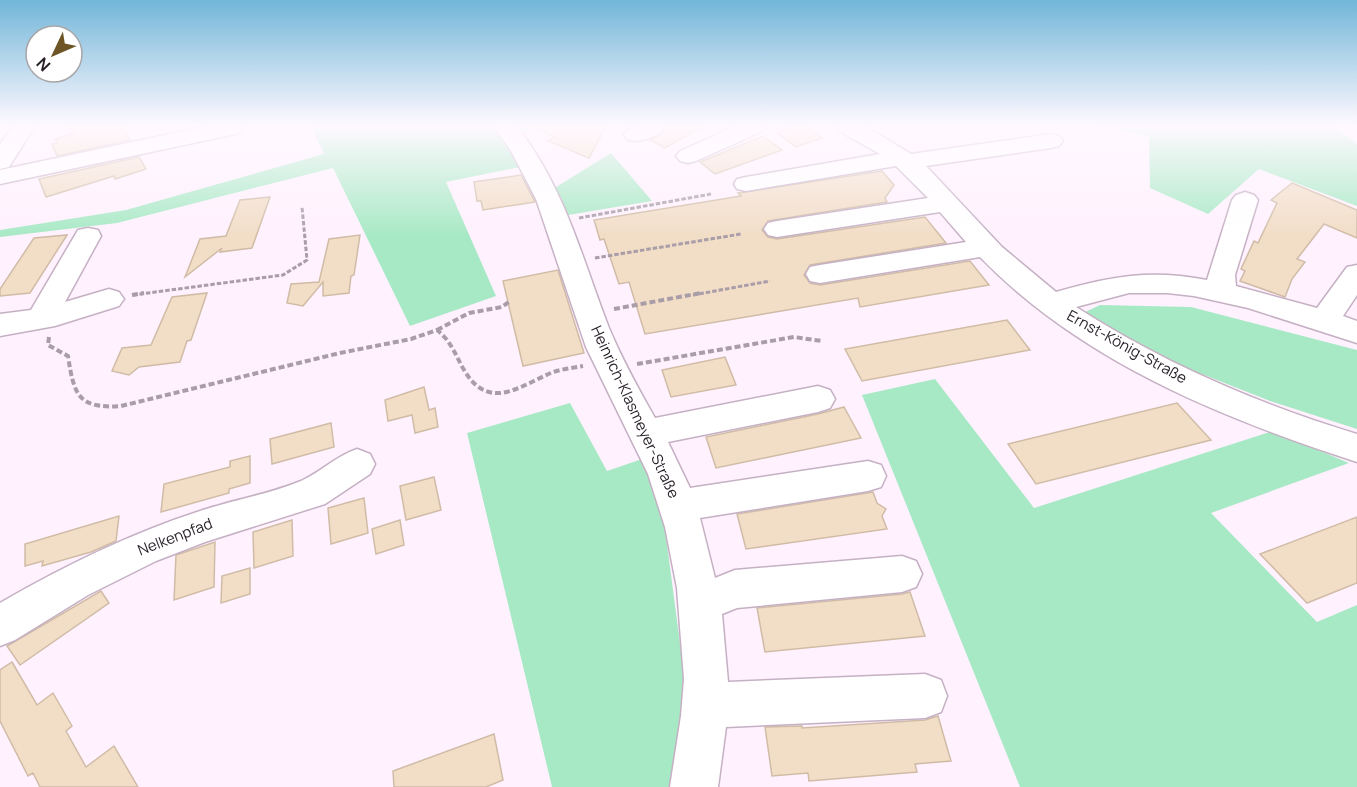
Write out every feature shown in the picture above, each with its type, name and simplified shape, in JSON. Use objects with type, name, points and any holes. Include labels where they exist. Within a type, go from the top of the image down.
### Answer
[{"type":"street","points":[[0,177],[67,163]]},
{"type":"street","name":"Heinrich-Klasmeyer-Straße","points":[[532,163],[560,221],[609,366],[645,433],[679,506],[693,570],[704,656],[705,705],[694,787]]},
{"type":"street","points":[[746,184],[886,163]]},
{"type":"street","name":"Ernst-König-Straße","points":[[907,163],[933,186],[1006,267],[1052,304],[1097,334],[1187,381],[1287,424],[1357,448]]},
{"type":"street","points":[[1222,294],[1221,275],[1245,200]]},
{"type":"street","points":[[777,229],[946,203]]},
{"type":"street","points":[[48,317],[88,236]]},
{"type":"street","points":[[820,274],[986,247]]},
{"type":"street","points":[[1324,321],[1357,274]]},
{"type":"street","points":[[1052,304],[1098,289],[1141,283],[1184,286],[1324,321],[1357,332]]},
{"type":"street","points":[[0,325],[48,317],[109,299]]},
{"type":"street","points":[[645,433],[818,399]]},
{"type":"street","name":"Nelkenpfad","points":[[0,626],[74,582],[142,549],[200,527],[312,493],[357,464]]},
{"type":"street","points":[[679,506],[868,476]]},
{"type":"street","points":[[698,603],[735,589],[902,573]]},
{"type":"street","points":[[705,705],[925,696]]},
{"type":"path","points":[[560,221],[711,194]]},
{"type":"path","points":[[109,299],[283,275],[307,260],[302,207]]},
{"type":"path","points":[[574,262],[741,234]]},
{"type":"path","points":[[590,314],[770,281]]},
{"type":"path","points":[[48,317],[48,345],[68,356],[74,389],[80,398],[90,405],[105,408],[351,350],[411,339],[437,330],[469,313],[502,307],[510,301]]},
{"type":"path","points":[[437,330],[450,339],[468,376],[481,390],[500,394],[520,390],[558,371],[659,359],[794,337],[822,341]]},
{"type":"green space","points":[[293,163],[517,163],[520,167],[446,182],[496,296],[410,326],[333,168],[117,223],[0,237],[0,230],[126,210]]},
{"type":"green space","points":[[595,163],[619,163],[652,201],[568,215],[553,189]]},
{"type":"green space","points":[[1150,163],[1357,163],[1357,206],[1259,169],[1208,214],[1150,188]]},
{"type":"green space","points":[[1100,305],[1191,307],[1357,350],[1357,429],[1270,401],[1141,350],[1083,313]]},
{"type":"green space","points":[[935,379],[1034,508],[1273,431],[1349,463],[1211,513],[1317,622],[1357,605],[1357,787],[1020,787],[862,395]]},
{"type":"green space","points":[[570,403],[607,471],[645,458],[663,514],[686,689],[676,787],[552,787],[467,433]]},
{"type":"building","points":[[113,163],[142,163],[146,169],[115,179],[114,176],[46,197],[39,179]]},
{"type":"building","points":[[701,163],[746,163],[715,174]]},
{"type":"building","points":[[882,171],[894,185],[885,198],[887,202],[768,221],[762,230],[768,237],[777,239],[925,217],[946,243],[810,265],[804,275],[810,283],[820,285],[970,261],[989,285],[860,307],[858,298],[645,334],[629,282],[619,284],[604,239],[600,240],[594,220],[741,196],[738,193]]},
{"type":"building","points":[[521,175],[535,202],[483,210],[481,201],[477,201],[474,182]]},
{"type":"building","points":[[1292,183],[1357,210],[1357,238],[1324,224],[1297,259],[1305,262],[1292,279],[1285,297],[1240,281],[1245,271],[1241,269],[1254,241],[1258,243],[1277,203],[1271,200]]},
{"type":"building","points":[[270,197],[252,248],[220,252],[222,248],[185,277],[200,239],[226,236],[240,200]]},
{"type":"building","points":[[67,235],[30,293],[0,296],[0,289],[34,238]]},
{"type":"building","points":[[360,235],[349,293],[323,296],[323,282],[303,306],[287,303],[291,284],[319,282],[329,239]]},
{"type":"building","points":[[558,270],[584,353],[523,366],[503,281]]},
{"type":"building","points":[[207,293],[191,340],[187,341],[180,362],[139,367],[129,375],[112,371],[122,348],[151,345],[172,297]]},
{"type":"building","points":[[1007,320],[1030,350],[862,381],[845,349]]},
{"type":"building","points":[[725,357],[736,385],[671,397],[662,370]]},
{"type":"building","points":[[424,387],[429,410],[435,408],[438,427],[415,433],[412,415],[388,421],[385,400]]},
{"type":"building","points":[[1177,403],[1211,440],[1036,484],[1008,444]]},
{"type":"building","points":[[844,407],[861,438],[716,468],[706,437]]},
{"type":"building","points":[[331,423],[334,447],[272,464],[270,439]]},
{"type":"building","points":[[250,456],[250,483],[229,489],[229,493],[161,512],[164,484],[230,467],[230,461]]},
{"type":"building","points":[[434,477],[441,510],[406,520],[400,486]]},
{"type":"building","points":[[873,492],[877,503],[886,509],[882,516],[887,529],[746,549],[737,514]]},
{"type":"building","points":[[364,498],[368,533],[331,544],[328,508]]},
{"type":"building","points":[[119,516],[116,541],[91,552],[42,566],[43,561],[25,566],[25,544]]},
{"type":"building","points":[[1357,517],[1357,583],[1307,603],[1260,554]]},
{"type":"building","points":[[292,520],[293,556],[254,568],[253,532]]},
{"type":"building","points":[[400,520],[404,545],[376,554],[372,529]]},
{"type":"building","points":[[215,542],[214,587],[174,600],[176,555]]},
{"type":"building","points":[[250,568],[250,594],[221,603],[222,576]]},
{"type":"building","points":[[101,591],[109,603],[20,665],[7,646]]},
{"type":"building","points":[[910,592],[925,636],[765,652],[757,608]]},
{"type":"building","points":[[12,662],[37,705],[53,693],[72,726],[66,731],[86,767],[114,746],[138,787],[40,787],[33,773],[28,776],[0,721],[0,670]]},
{"type":"building","points":[[938,716],[951,761],[915,764],[917,772],[809,781],[808,773],[772,776],[765,727],[802,726],[802,728],[925,720]]},
{"type":"building","points":[[494,734],[503,780],[486,787],[394,787],[393,771]]}]
